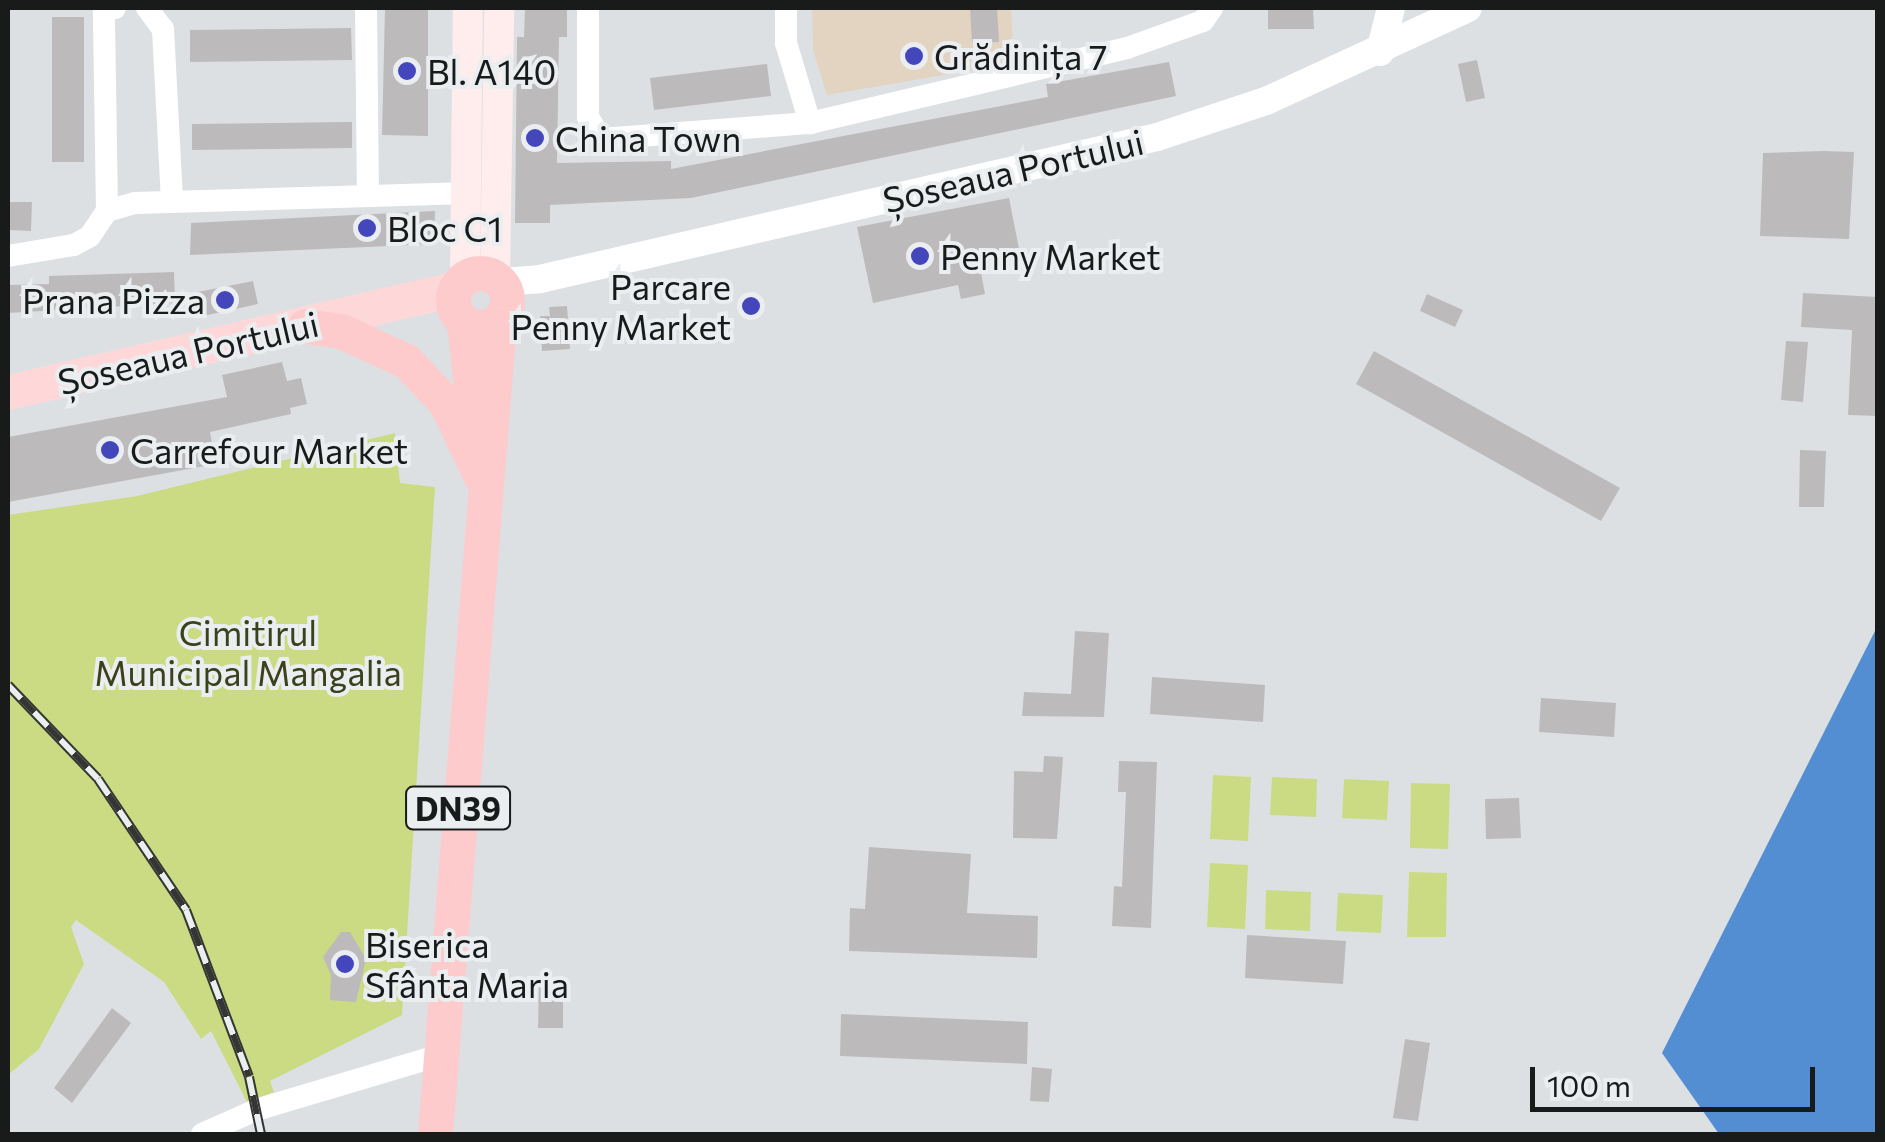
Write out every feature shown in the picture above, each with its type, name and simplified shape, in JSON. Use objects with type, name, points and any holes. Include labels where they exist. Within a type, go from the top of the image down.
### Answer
[{"type":"highway","name":"DN39","points":[[434,1134],[482,481],[481,299]]},
{"type":"highway","points":[[305,326],[341,331],[406,362],[446,403],[482,481]]},
{"type":"main road","points":[[468,8],[469,193],[481,299]]},
{"type":"main road","points":[[481,299],[499,8]]},
{"type":"main road","name":"Șoseaua Portului","points":[[8,392],[368,311],[481,299]]},
{"type":"street","points":[[8,256],[74,245],[90,236],[107,211],[104,10],[114,8]]},
{"type":"street","points":[[148,8],[163,29],[172,200]]},
{"type":"street","points":[[366,8],[368,193]]},
{"type":"street","points":[[588,8],[588,117],[602,138],[810,124],[1128,48],[1203,21],[1212,8]]},
{"type":"street","points":[[786,8],[786,43],[810,124]]},
{"type":"street","points":[[1380,52],[1391,8]]},
{"type":"street","name":"Șoseaua Portului","points":[[481,299],[540,279],[1158,138],[1266,102],[1468,8]]},
{"type":"street","points":[[107,211],[172,200],[469,193]]},
{"type":"street","points":[[202,1134],[237,1127],[440,1055]]},
{"type":"shaded area","name":"Grădinița 7","points":[[812,8],[1011,8],[1014,63],[827,95],[813,50]]},
{"type":"green space","name":"Cimitirul Municipal Mangalia","points":[[395,433],[400,483],[435,487],[402,1015],[270,1081],[274,1092],[247,1102],[211,1031],[201,1039],[164,982],[76,920],[71,927],[84,964],[39,1049],[8,1075],[8,515],[137,496]]},
{"type":"green space","points":[[1213,775],[1251,777],[1248,841],[1210,839]]},
{"type":"green space","points":[[1272,777],[1317,779],[1316,817],[1270,815]]},
{"type":"green space","points":[[1344,779],[1389,781],[1387,820],[1342,818]]},
{"type":"green space","points":[[1411,783],[1450,784],[1448,849],[1410,848]]},
{"type":"green space","points":[[1210,863],[1248,865],[1245,929],[1207,927]]},
{"type":"green space","points":[[1409,872],[1447,873],[1446,937],[1407,937]]},
{"type":"green space","points":[[1266,890],[1311,892],[1310,931],[1265,929]]},
{"type":"green space","points":[[1338,893],[1383,895],[1381,933],[1336,931]]},
{"type":"water","points":[[1877,627],[1877,1134],[1719,1134],[1662,1053]]},
{"type":"building","name":"Bl. A140","points":[[385,8],[428,8],[428,136],[382,135]]},
{"type":"building","points":[[525,8],[567,8],[567,37],[559,37],[557,163],[671,161],[671,169],[1048,97],[1046,84],[1169,62],[1176,96],[691,198],[550,205],[550,223],[515,223],[517,37],[524,37]]},
{"type":"building","points":[[970,8],[997,8],[999,42],[972,43]]},
{"type":"building","points":[[1268,8],[1313,8],[1314,29],[1268,29]]},
{"type":"building","points":[[52,17],[84,17],[84,162],[52,162]]},
{"type":"building","points":[[351,28],[352,60],[190,62],[190,30]]},
{"type":"building","points":[[1477,60],[1485,98],[1466,102],[1458,64]]},
{"type":"building","points":[[767,64],[771,96],[654,110],[650,78]]},
{"type":"building","points":[[352,122],[352,148],[192,150],[192,124]]},
{"type":"building","points":[[1854,152],[1849,239],[1760,236],[1763,153]]},
{"type":"building","name":"Penny Market","points":[[1009,198],[1020,254],[979,262],[985,294],[961,299],[958,285],[873,303],[857,227]]},
{"type":"building","points":[[8,202],[32,202],[31,231],[8,230]]},
{"type":"building","points":[[435,211],[434,244],[190,255],[191,223]]},
{"type":"building","points":[[174,272],[175,303],[8,313],[8,285],[49,284],[49,276]]},
{"type":"building","points":[[253,281],[258,304],[203,316],[198,292]]},
{"type":"building","points":[[1803,293],[1878,297],[1878,416],[1848,415],[1852,330],[1801,327]]},
{"type":"building","points":[[1427,294],[1463,310],[1455,327],[1420,311]]},
{"type":"building","points":[[567,306],[570,349],[542,351],[540,316],[550,316],[549,307]]},
{"type":"building","points":[[1786,341],[1808,342],[1803,402],[1781,400]]},
{"type":"building","points":[[1374,351],[1620,488],[1601,521],[1356,384]]},
{"type":"building","name":"Carrefour Market","points":[[282,362],[287,381],[301,378],[307,404],[290,408],[291,414],[210,432],[216,464],[8,502],[8,437],[227,397],[222,375]]},
{"type":"building","points":[[1800,450],[1826,451],[1824,507],[1799,507]]},
{"type":"building","points":[[1075,631],[1109,633],[1104,717],[1022,716],[1024,692],[1071,694]]},
{"type":"building","points":[[1152,677],[1265,685],[1263,722],[1150,714]]},
{"type":"building","points":[[1541,698],[1616,703],[1614,737],[1539,732]]},
{"type":"building","points":[[1044,756],[1063,757],[1057,839],[1013,838],[1014,771],[1043,772]]},
{"type":"building","points":[[1119,761],[1157,762],[1151,928],[1112,926],[1114,886],[1122,887],[1126,792],[1118,792]]},
{"type":"building","points":[[1519,798],[1521,838],[1486,839],[1485,799]]},
{"type":"building","points":[[869,847],[971,854],[967,913],[1038,916],[1037,958],[849,951],[850,908],[865,909]]},
{"type":"building","name":"Biserica Sfânta Maria","points":[[341,932],[350,932],[366,959],[356,1002],[330,1000],[331,975],[323,957]]},
{"type":"building","points":[[1247,935],[1346,941],[1343,984],[1245,978]]},
{"type":"building","points":[[539,981],[563,981],[563,1028],[538,1028]]},
{"type":"building","points":[[112,1008],[131,1023],[72,1103],[54,1088]]},
{"type":"building","points":[[841,1014],[1028,1022],[1027,1064],[840,1056]]},
{"type":"building","points":[[1405,1039],[1430,1043],[1418,1121],[1393,1118]]},
{"type":"building","points":[[1032,1067],[1052,1069],[1049,1102],[1030,1101]]},
{"type":"railway","points":[[8,685],[98,779],[186,910],[249,1077],[261,1134]]},
{"type":"place","name":"Grădinița 7","points":[[914,56]]},
{"type":"place","name":"Bl. A140","points":[[407,71]]},
{"type":"place","name":"China Town","points":[[535,138]]},
{"type":"place","name":"Bloc C1","points":[[367,228]]},
{"type":"place","name":"Penny Market","points":[[920,256]]},
{"type":"place","name":"Prana Pizza","points":[[225,300]]},
{"type":"place","name":"Parcare Penny Market","points":[[751,306]]},
{"type":"place","name":"Carrefour Market","points":[[110,450]]},
{"type":"place","name":"Biserica Sfânta Maria","points":[[345,964]]}]
